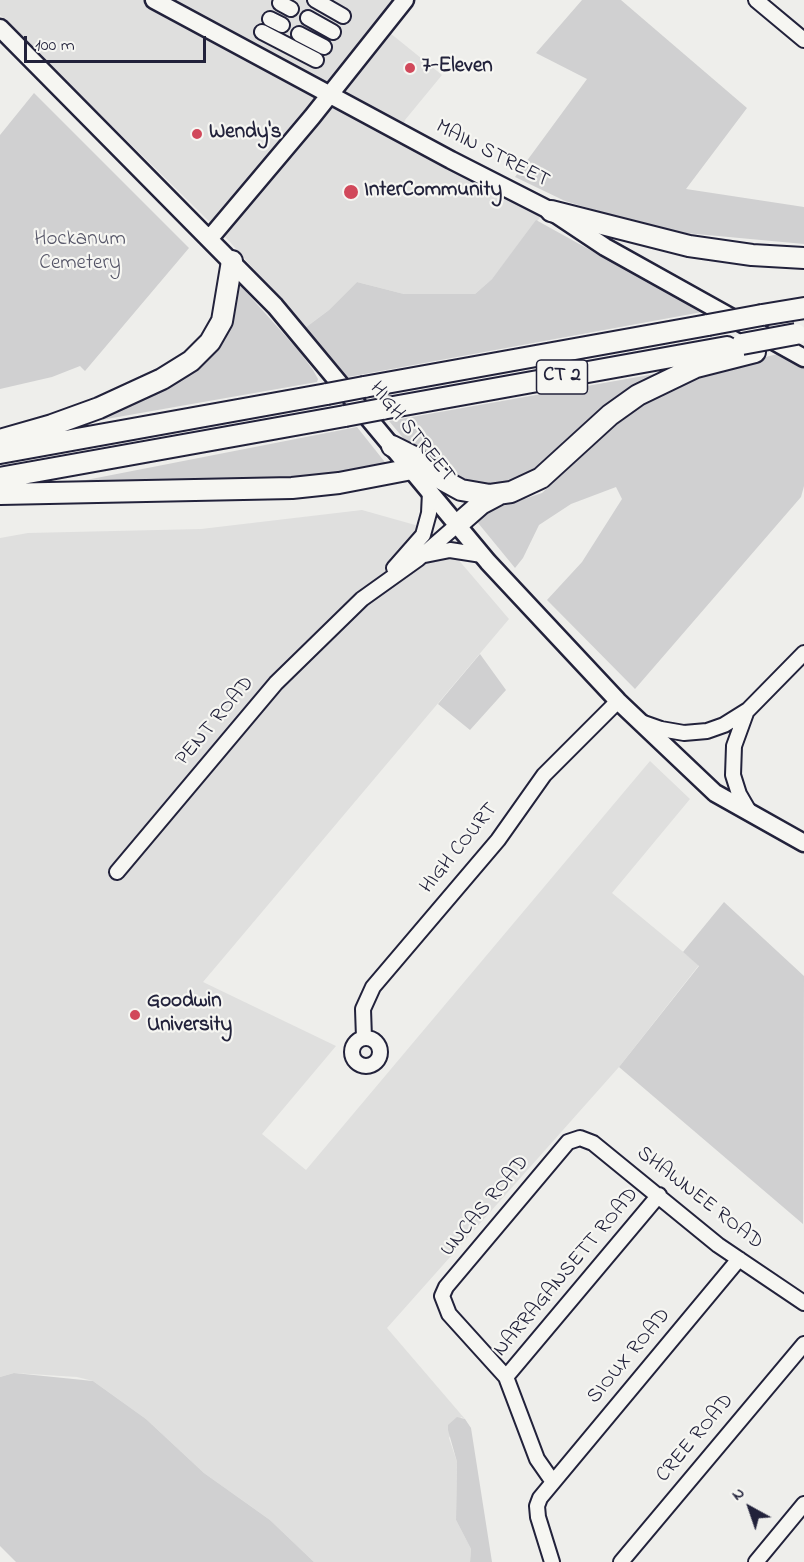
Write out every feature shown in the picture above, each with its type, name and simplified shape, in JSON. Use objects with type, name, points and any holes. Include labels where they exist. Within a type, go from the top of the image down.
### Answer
[{"type":"highway","points":[[551,210],[689,246],[744,254],[804,258]]},
{"type":"highway","points":[[0,440],[40,429],[99,408],[162,379],[191,362],[210,342],[222,321],[232,261]]},
{"type":"highway","name":"CT 2","points":[[0,453],[804,308]]},
{"type":"highway","name":"CT 2","points":[[0,478],[382,409],[748,348],[802,336]]},
{"type":"highway","points":[[457,525],[481,504],[541,478],[610,415],[638,395],[696,367],[748,348]]},
{"type":"highway","points":[[392,446],[414,457],[457,488],[479,494],[499,495]]},
{"type":"highway","points":[[0,494],[292,488],[339,483],[412,469]]},
{"type":"main road","name":"MAIN STREET","points":[[154,0],[551,210],[605,247],[804,358]]},
{"type":"main road","points":[[210,238],[405,0]]},
{"type":"main road","name":"HIGH STREET","points":[[0,28],[210,238],[303,337],[482,555],[632,716],[715,793],[804,843]]},
{"type":"street","points":[[315,0],[343,16]]},
{"type":"street","points":[[756,0],[804,40]]},
{"type":"street","points":[[308,18],[333,32]]},
{"type":"street","points":[[262,32],[316,60]]},
{"type":"street","points":[[299,34],[324,47]]},
{"type":"street","name":"PENT ROAD","points":[[117,872],[276,683],[418,542],[429,513],[430,492]]},
{"type":"street","name":"PENT ROAD","points":[[354,606],[418,559],[457,525]]},
{"type":"street","name":"PENT ROAD","points":[[418,559],[450,550],[482,555]]},
{"type":"street","points":[[632,716],[661,729],[692,733],[724,725],[748,710],[804,653]]},
{"type":"street","name":"HIGH COURT","points":[[364,1038],[363,1009],[372,988],[495,844],[544,775],[618,701]]},
{"type":"street","points":[[748,710],[734,746],[733,775],[739,794],[752,815]]},
{"type":"street","name":"SHAWNEE ROAD","points":[[566,1143],[576,1138],[586,1139],[739,1259],[804,1303]]},
{"type":"street","name":"UNCAS ROAD","points":[[506,1377],[449,1314],[442,1300],[446,1287],[566,1143]]},
{"type":"street","name":"NARRAGANSETT ROAD","points":[[506,1377],[659,1195]]},
{"type":"street","name":"SIOUX ROAD","points":[[553,1482],[739,1259]]},
{"type":"street","name":"CREE ROAD","points":[[621,1562],[804,1344]]},
{"type":"street","points":[[506,1377],[537,1460],[553,1482],[540,1498],[537,1512],[552,1562]]},
{"type":"street","points":[[756,1562],[804,1504]]},
{"type":"shaded area","points":[[0,0],[411,0],[413,5],[390,33],[442,75],[405,120],[399,140],[542,215],[492,279],[475,294],[404,294],[357,282],[329,310],[305,328],[230,242],[0,15]]},
{"type":"shaded area","name":"Goodwin University","points":[[362,510],[433,530],[509,619],[203,982],[336,1046],[262,1134],[306,1170],[650,761],[690,799],[612,893],[699,965],[619,1067],[387,1328],[465,1419],[461,1417],[449,1438],[457,1462],[456,1520],[471,1549],[470,1562],[314,1562],[270,1520],[204,1473],[146,1419],[93,1381],[77,1377],[14,1373],[0,1377],[0,538],[28,533],[201,529]]},
{"type":"green space","points":[[582,0],[621,0],[747,108],[686,189],[804,207],[804,244],[664,231],[565,201],[515,177],[587,79],[536,53]]},
{"type":"green space","name":"Hockanum Cemetery","points":[[34,93],[189,248],[85,371],[80,366],[52,377],[0,389],[0,135]]},
{"type":"green space","points":[[536,220],[702,312],[348,377],[305,328],[329,310],[357,282],[404,294],[475,294],[492,279]]},
{"type":"green space","points":[[238,283],[299,351],[313,370],[318,379],[317,382],[78,424],[227,330],[234,316]]},
{"type":"green space","points":[[778,354],[804,369],[804,486],[801,497],[635,689],[547,600],[582,562],[622,499],[616,487],[571,504],[539,525],[523,558],[515,568],[474,518],[542,493],[612,428],[664,389],[710,370]]},
{"type":"green space","points":[[666,372],[600,412],[543,465],[506,484],[466,482],[447,475],[409,445],[389,421]]},
{"type":"green space","points":[[357,427],[388,466],[298,484],[83,483],[81,481]]},
{"type":"green space","points":[[480,654],[506,690],[470,730],[438,704]]},
{"type":"green space","points":[[724,902],[804,976],[803,1224],[619,1067],[699,966],[683,952]]},
{"type":"green space","points":[[14,1373],[93,1381],[146,1419],[204,1473],[270,1520],[314,1562],[16,1562],[0,1546],[0,1377]]},
{"type":"green space","points":[[457,1417],[465,1419],[471,1428],[492,1562],[470,1562],[471,1549],[456,1520],[457,1462],[448,1425]]},
{"type":"place","name":"7-Eleven","points":[[410,68]]},
{"type":"place","name":"Wendy's","points":[[197,134]]},
{"type":"place","name":"InterCommunity","points":[[351,192]]},
{"type":"place","name":"Goodwin University","points":[[135,1015]]}]
